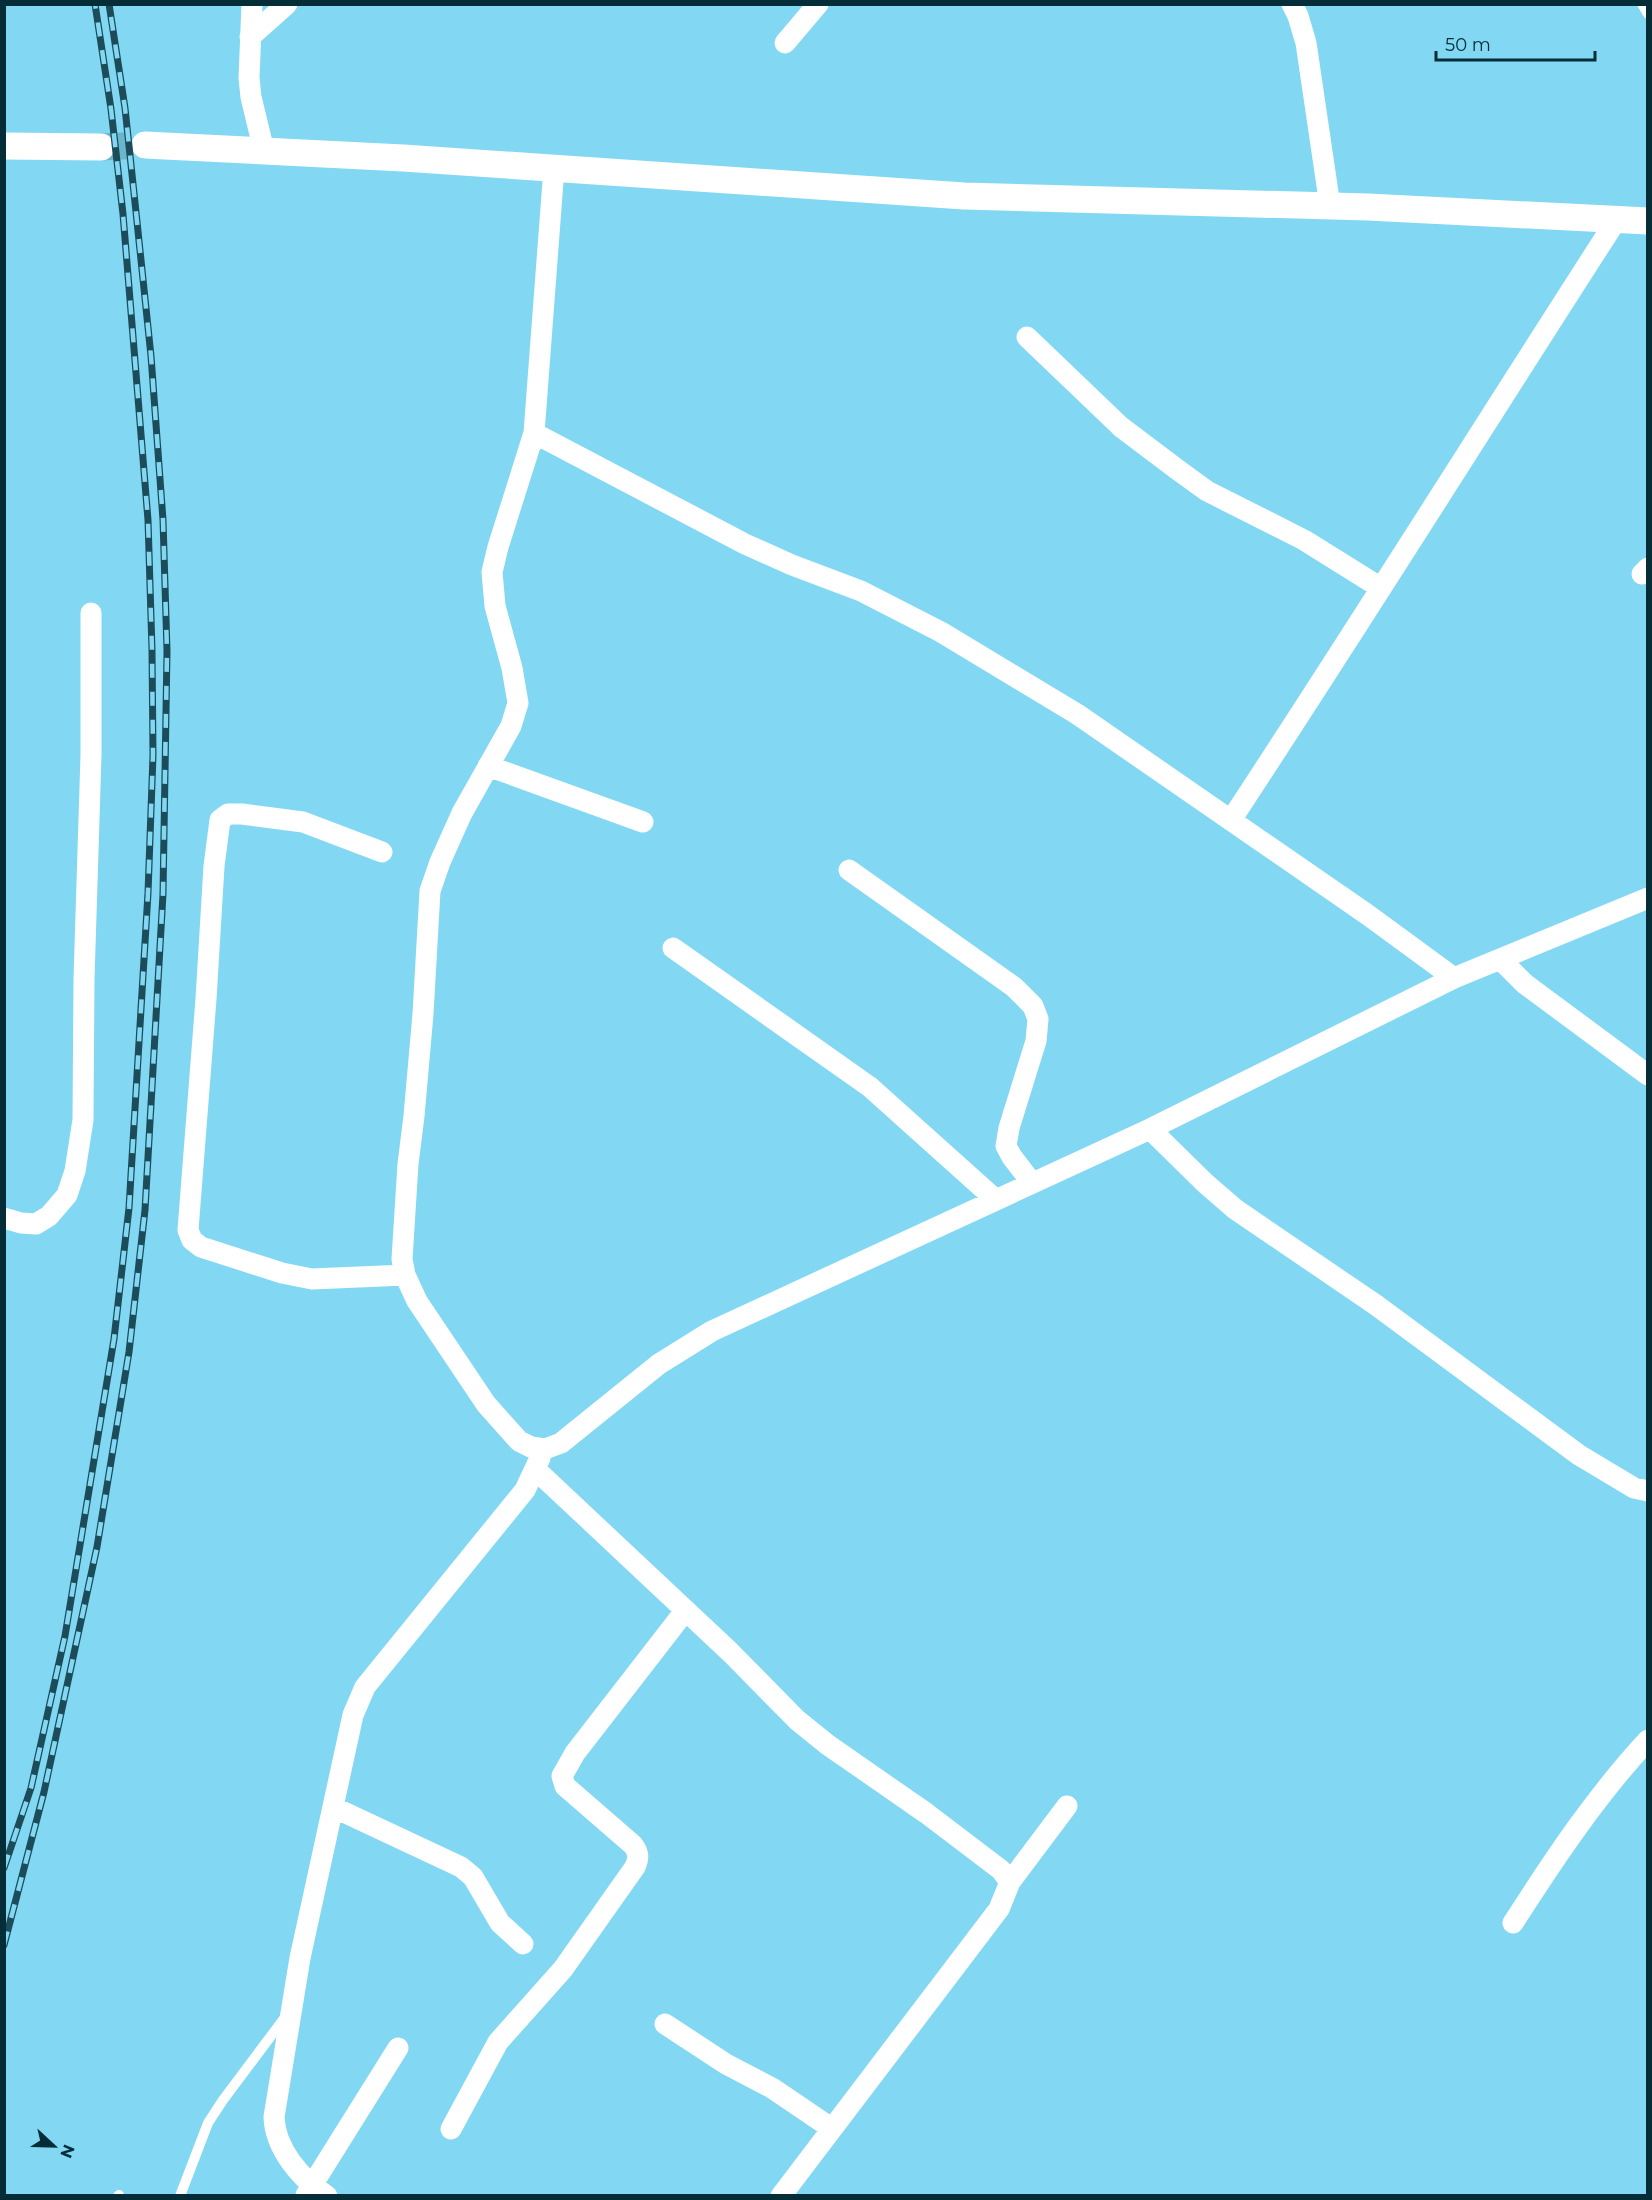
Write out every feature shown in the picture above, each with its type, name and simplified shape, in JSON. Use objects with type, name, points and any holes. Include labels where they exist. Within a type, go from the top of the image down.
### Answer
[{"type":"street","points":[[252,4],[249,78],[264,151]]},
{"type":"street","points":[[250,37],[287,4]]},
{"type":"street","points":[[786,43],[818,4]]},
{"type":"street","points":[[1292,4],[1306,43],[1330,206]]},
{"type":"street","points":[[145,145],[554,168],[964,196],[1330,206],[1647,221]]},
{"type":"street","points":[[4,147],[101,147]]},
{"type":"street","points":[[554,168],[534,433],[492,572],[495,606],[512,668],[518,703],[515,718],[462,813],[430,891],[423,1014],[402,1241],[405,1275],[417,1301],[486,1404],[519,1441],[531,1447],[544,1449],[561,1443],[659,1364],[712,1331],[1150,1129],[1454,978],[1647,898]]},
{"type":"street","points":[[1231,820],[1617,219]]},
{"type":"street","points":[[1027,337],[1122,427],[1178,470],[1207,490],[1304,540],[1381,588]]},
{"type":"street","points":[[534,433],[745,544],[792,565],[861,591],[941,632],[1077,714],[1454,978]]},
{"type":"street","points":[[4,1218],[36,1224],[50,1216],[67,1195],[75,1171],[83,1120],[84,979],[91,755],[91,613]]},
{"type":"street","points":[[489,766],[643,822]]},
{"type":"street","points":[[382,852],[303,822],[242,814],[228,814],[220,820],[214,866],[188,1230],[192,1240],[201,1247],[282,1273],[312,1279],[405,1275]]},
{"type":"street","points":[[849,870],[1014,987],[1033,1006],[1038,1019],[1036,1041],[1009,1128],[1006,1146],[1032,1183]]},
{"type":"street","points":[[673,948],[870,1087],[996,1200]]},
{"type":"street","points":[[1500,959],[1525,984],[1647,1076]]},
{"type":"street","points":[[1150,1129],[1235,1209],[1386,1312],[1579,1455],[1626,1484],[1647,1491]]},
{"type":"street","points":[[398,2048],[315,2192],[279,2142],[274,2130],[274,2117],[300,1958],[353,1715],[365,1687],[525,1490],[544,1449]]},
{"type":"street","points":[[535,1469],[730,1652],[797,1720],[1001,1870],[1010,1882]]},
{"type":"street","points":[[451,2129],[498,2042],[563,1969],[635,1866],[638,1851],[565,1786],[562,1776],[575,1753],[685,1611]]},
{"type":"street","points":[[1513,1923],[1570,1837],[1601,1795],[1647,1740]]},
{"type":"street","points":[[781,2196],[999,1909],[1010,1882],[1067,1806]]},
{"type":"street","points":[[333,1807],[461,1868],[472,1877],[500,1923],[523,1944]]},
{"type":"street","points":[[665,2024],[726,2064],[772,2088],[831,2128]]},
{"type":"lane","points":[[1642,4],[1647,14]]},
{"type":"lane","points":[[180,2196],[208,2123],[292,2009]]},
{"type":"tunnel","points":[[101,147],[145,145]]},
{"type":"railway","points":[[4,1868],[31,1788],[65,1636],[114,1339],[129,1208],[148,893],[153,755],[148,520],[123,214],[111,109],[95,4]]},
{"type":"railway","points":[[4,1945],[44,1792],[97,1547],[129,1352],[145,1210],[163,894],[167,651],[163,520],[151,356],[136,212],[125,108],[109,4]]}]
